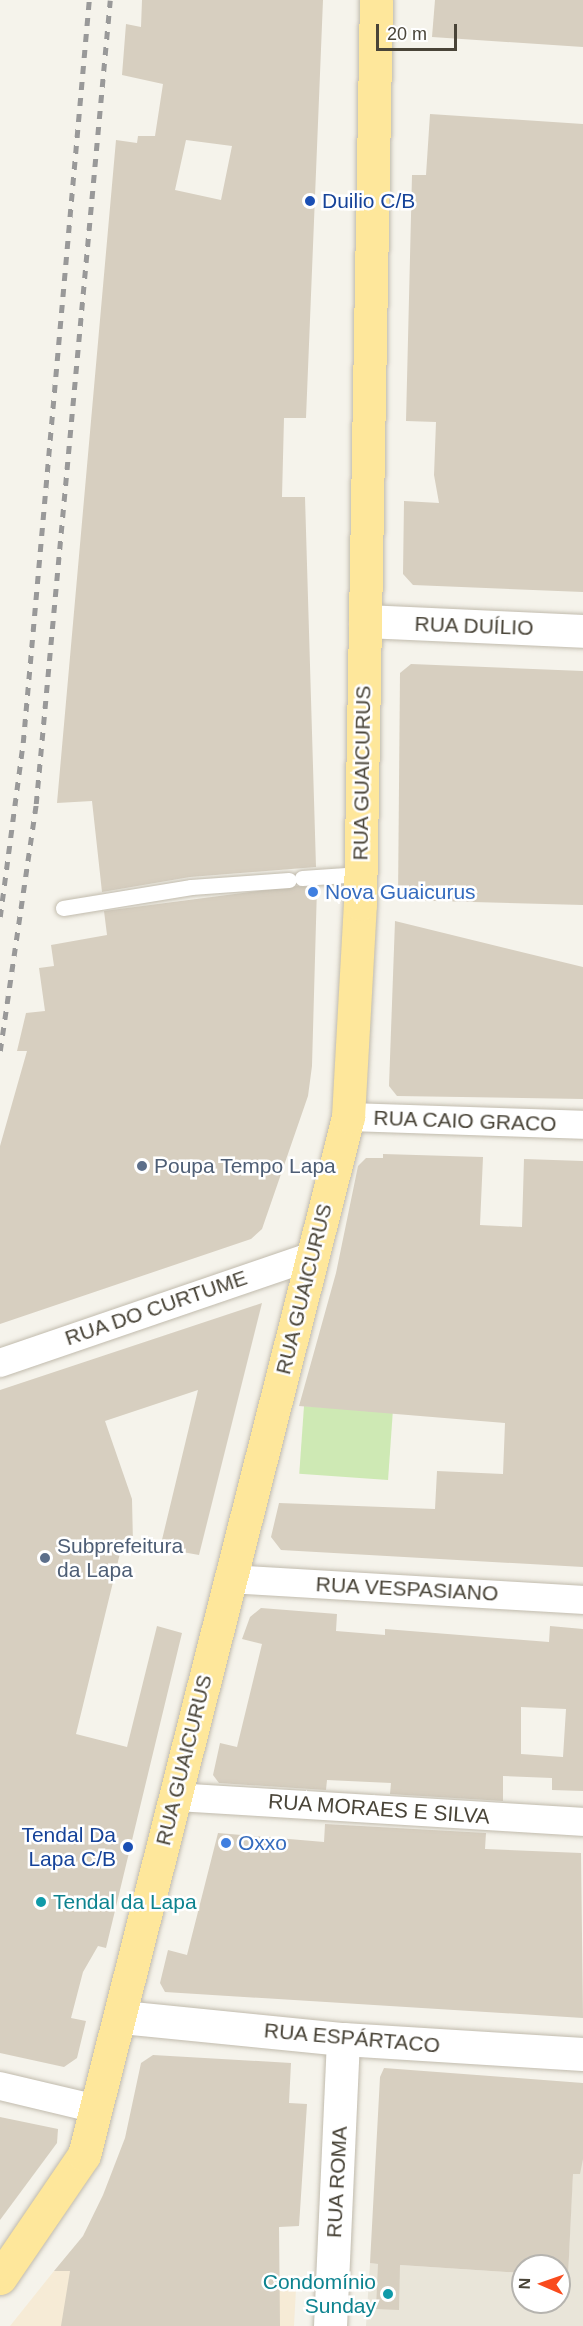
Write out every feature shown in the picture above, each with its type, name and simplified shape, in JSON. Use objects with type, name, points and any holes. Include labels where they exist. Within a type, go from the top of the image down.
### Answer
[{"type":"main road","name":"RUA GUAICURUS","points":[[0,2278],[70,2181],[84,2156],[122,2017],[175,1797],[348,1117],[361,874],[376,0]]},
{"type":"street","name":"RUA DUÍLIO","points":[[365,621],[583,631]]},
{"type":"street","name":"RUA CAIO GRACO","points":[[348,1117],[583,1125]]},
{"type":"street","name":"RUA DO CURTUME","points":[[0,1363],[312,1256]]},
{"type":"street","name":"RUA VESPASIANO","points":[[230,1579],[583,1600]]},
{"type":"street","name":"RUA MORAES E SILVA","points":[[175,1797],[583,1822]]},
{"type":"street","name":"RUA ESPÁRTACO","points":[[122,2017],[343,2039],[583,2054]]},
{"type":"street","name":"RUA ROMA","points":[[330,2326],[343,2039]]},
{"type":"street","points":[[0,2086],[96,2109]]},
{"type":"lane","points":[[63,908],[191,888],[361,874]]},
{"type":"shaded area","points":[[577,2083],[583,2083],[583,2326],[366,2326],[370,2263],[511,2272],[511,2314],[571,2314],[571,2254],[569,2254]]},
{"type":"shaded area","points":[[205,2269],[205,2288],[296,2289],[294,2326],[10,2326],[54,2271]]},
{"type":"green space","points":[[304,1406],[393,1412],[388,1480],[299,1474]]},
{"type":"building","points":[[142,0],[323,0],[306,418],[284,418],[282,497],[305,497],[316,867],[190,877],[102,892],[92,801],[57,803],[116,140],[137,143],[138,136],[155,136],[163,84],[122,75],[126,24],[141,27]],"holes":[[[186,140],[232,146],[221,200],[175,190]]]},
{"type":"building","points":[[435,0],[583,0],[583,47],[432,37]]},
{"type":"building","points":[[430,114],[583,124],[583,592],[413,585],[403,574],[404,501],[439,503],[434,475],[436,422],[406,421],[412,175],[426,175]]},
{"type":"building","points":[[411,664],[583,671],[583,905],[398,900],[400,673]]},
{"type":"building","name":"Poupa Tempo Lapa","points":[[297,886],[317,887],[312,1066],[308,1096],[262,1229],[251,1239],[0,1324],[0,1146],[27,1051],[17,1051],[26,1013],[45,1011],[39,968],[54,966],[51,945],[107,935],[104,911]]},
{"type":"building","points":[[395,921],[583,967],[583,1099],[397,1096],[389,1086]]},
{"type":"building","points":[[383,1154],[483,1157],[480,1225],[522,1227],[524,1159],[583,1161],[583,1567],[281,1550],[271,1537],[279,1503],[435,1509],[437,1471],[503,1474],[505,1423],[299,1406],[336,1273],[358,1166],[366,1158],[383,1158]]},
{"type":"building","points":[[262,1303],[199,1555],[160,1548],[198,1390],[105,1421],[132,1499],[133,1543],[123,1541],[76,1734],[127,1747],[157,1626],[182,1633],[106,1948],[98,1946],[83,1972],[71,2018],[86,2021],[77,2058],[64,2067],[0,2053],[0,1390]]},
{"type":"building","points":[[261,1608],[337,1614],[336,1631],[385,1635],[385,1629],[549,1642],[550,1626],[583,1629],[583,1791],[552,1790],[552,1778],[503,1776],[503,1801],[390,1794],[391,1783],[327,1780],[326,1790],[219,1783],[213,1775],[220,1743],[237,1747],[262,1644],[242,1639],[250,1617]],"holes":[[[521,1707],[566,1709],[563,1757],[521,1754]]]},
{"type":"building","points":[[325,1824],[486,1833],[485,1849],[581,1853],[583,2018],[165,1992],[160,1983],[168,1950],[187,1955],[218,1833],[324,1842]]},
{"type":"building","points":[[153,2055],[291,2063],[289,2103],[307,2104],[299,2226],[279,2227],[280,2326],[61,2326],[70,2271],[54,2271],[83,2236],[103,2195],[125,2138],[141,2063]]},
{"type":"building","points":[[384,2068],[583,2083],[583,2159],[580,2174],[573,2174],[569,2254],[511,2254],[511,2272],[400,2265],[399,2310],[376,2309],[378,2264],[370,2263],[380,2077]]},
{"type":"building","points":[[0,2117],[58,2129],[57,2143],[0,2220]]},
{"type":"railway","points":[[0,917],[23,743],[89,0]]},
{"type":"railway","points":[[0,1051],[36,804],[110,0]]},
{"type":"place","name":"Duilio C/B","points":[[310,201]]},
{"type":"place","name":"Nova Guaicurus","points":[[313,892]]},
{"type":"place","name":"Poupa Tempo Lapa","points":[[142,1166]]},
{"type":"place","name":"Subprefeitura da Lapa","points":[[45,1558]]},
{"type":"place","name":"Oxxo","points":[[226,1843]]},
{"type":"place","name":"Tendal Da Lapa C/B","points":[[128,1847]]},
{"type":"place","name":"Tendal da Lapa","points":[[41,1902]]},
{"type":"place","name":"Condomínio Sunday","points":[[388,2294]]}]
